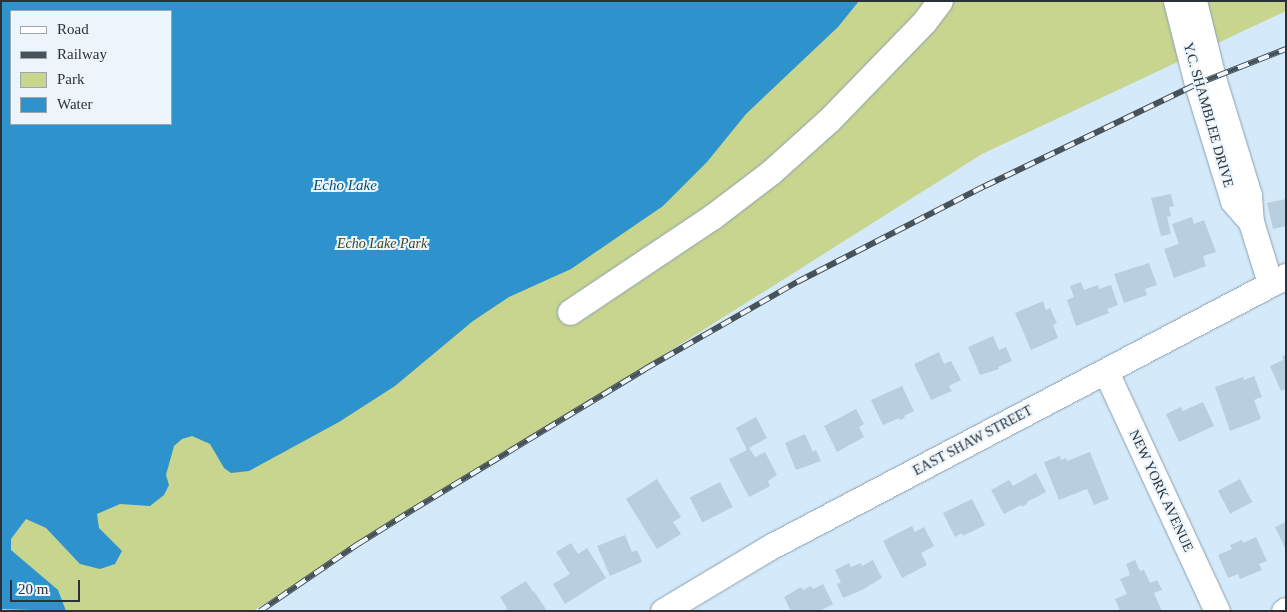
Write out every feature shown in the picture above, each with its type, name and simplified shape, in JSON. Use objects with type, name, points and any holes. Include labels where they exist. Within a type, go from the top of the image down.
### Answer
[{"type":"street","points":[[570,312],[712,217],[771,172],[829,120],[924,22],[940,1]]},
{"type":"street","name":"Y.C. SHAMBLEE DRIVE","points":[[1176,1],[1197,84],[1233,201],[1251,222],[1278,279]]},
{"type":"street","name":"Y.C. SHAMBLEE DRIVE","points":[[1194,1],[1214,78],[1249,195],[1251,222]]},
{"type":"street","name":"EAST SHAW STREET","points":[[663,611],[770,547],[1106,372],[1278,279]]},
{"type":"street","name":"NEW YORK AVENUE","points":[[1106,372],[1217,611]]},
{"type":"green space","name":"Echo Lake","points":[[1,1],[1286,1],[1286,11],[982,154],[253,611],[1,611]]},
{"type":"water","name":"Echo Lake","points":[[1,1],[859,1],[838,27],[746,114],[707,162],[663,206],[571,269],[509,297],[473,321],[395,386],[339,422],[249,471],[231,473],[224,468],[210,444],[192,436],[182,439],[174,446],[166,475],[169,485],[164,495],[150,506],[120,504],[97,514],[99,528],[122,551],[115,564],[100,569],[80,564],[46,528],[26,519],[11,539],[11,550],[58,590],[66,611],[1,609]]},
{"type":"building","points":[[1171,194],[1174,206],[1169,207],[1171,216],[1167,217],[1171,234],[1161,236],[1151,198]]},
{"type":"building","points":[[1286,199],[1286,226],[1273,229],[1267,203]]},
{"type":"building","points":[[1192,217],[1194,224],[1204,220],[1216,252],[1203,256],[1206,266],[1174,278],[1164,249],[1179,244],[1172,224]]},
{"type":"building","points":[[1149,263],[1157,285],[1145,289],[1147,295],[1124,303],[1114,274]]},
{"type":"building","points":[[1081,282],[1084,290],[1098,285],[1099,289],[1111,285],[1118,305],[1107,309],[1109,313],[1076,326],[1067,300],[1074,297],[1070,286]]},
{"type":"building","points":[[1043,301],[1046,310],[1050,308],[1057,323],[1053,325],[1058,338],[1031,350],[1015,313]]},
{"type":"building","points":[[993,336],[999,350],[1006,347],[1012,361],[998,367],[999,369],[980,375],[968,347]]},
{"type":"building","points":[[939,352],[944,364],[951,361],[961,380],[949,386],[952,391],[931,400],[914,364]]},
{"type":"building","points":[[1286,355],[1286,389],[1281,391],[1270,366],[1283,360],[1282,356]]},
{"type":"building","points":[[1254,376],[1262,397],[1254,400],[1261,419],[1230,431],[1215,387],[1243,377],[1244,380]]},
{"type":"building","points":[[902,386],[914,411],[904,416],[905,418],[900,420],[899,418],[883,425],[871,400]]},
{"type":"building","points":[[1203,402],[1214,426],[1179,442],[1166,414],[1181,407],[1183,411]]},
{"type":"building","points":[[856,409],[864,424],[859,427],[864,437],[837,452],[824,426]]},
{"type":"building","points":[[756,417],[767,438],[749,448],[755,457],[765,452],[777,475],[768,481],[770,486],[749,497],[729,459],[747,450],[736,428]]},
{"type":"building","points":[[805,434],[813,452],[816,450],[821,461],[796,470],[785,443]]},
{"type":"building","points":[[1090,452],[1109,499],[1094,505],[1087,489],[1059,500],[1044,462],[1060,456],[1061,460],[1066,458],[1067,461]]},
{"type":"building","points":[[1036,473],[1046,492],[1027,502],[1022,507],[1021,505],[1004,514],[991,490],[1009,480],[1013,486]]},
{"type":"building","points":[[657,479],[681,517],[673,522],[681,534],[657,549],[626,499]]},
{"type":"building","points":[[1240,479],[1252,502],[1230,514],[1218,491]]},
{"type":"building","points":[[720,482],[733,507],[702,522],[690,497]]},
{"type":"building","points":[[972,499],[985,525],[963,536],[962,533],[955,537],[943,513]]},
{"type":"building","points":[[1286,522],[1286,550],[1275,527]]},
{"type":"building","points":[[912,526],[915,532],[924,527],[934,546],[921,553],[927,565],[902,578],[883,541]]},
{"type":"building","points":[[625,535],[632,552],[637,550],[642,562],[610,576],[597,546]]},
{"type":"building","points":[[1256,537],[1267,561],[1259,564],[1262,570],[1240,579],[1238,574],[1228,578],[1218,555],[1232,549],[1230,545],[1242,540],[1243,543]]},
{"type":"building","points":[[571,543],[578,554],[587,548],[606,578],[565,604],[553,584],[570,574],[556,552]]},
{"type":"building","points":[[873,560],[882,578],[862,590],[843,598],[837,584],[841,582],[835,570],[849,563],[851,567],[861,563],[862,566]]},
{"type":"building","points":[[1135,560],[1140,571],[1144,570],[1150,583],[1157,580],[1162,590],[1154,593],[1162,611],[1120,611],[1115,599],[1127,594],[1120,579],[1130,575],[1126,564]]},
{"type":"building","points":[[526,581],[547,611],[506,611],[507,608],[500,597]]},
{"type":"building","points":[[823,584],[833,604],[820,611],[791,611],[784,597],[801,587],[803,590],[811,586],[813,589]]},
{"type":"railway","points":[[260,611],[358,544],[414,509],[645,369],[797,282],[985,186],[1197,84],[1286,49]]},
{"type":"park label","name":"Echo Lake Park","points":[[382,244]]}]
